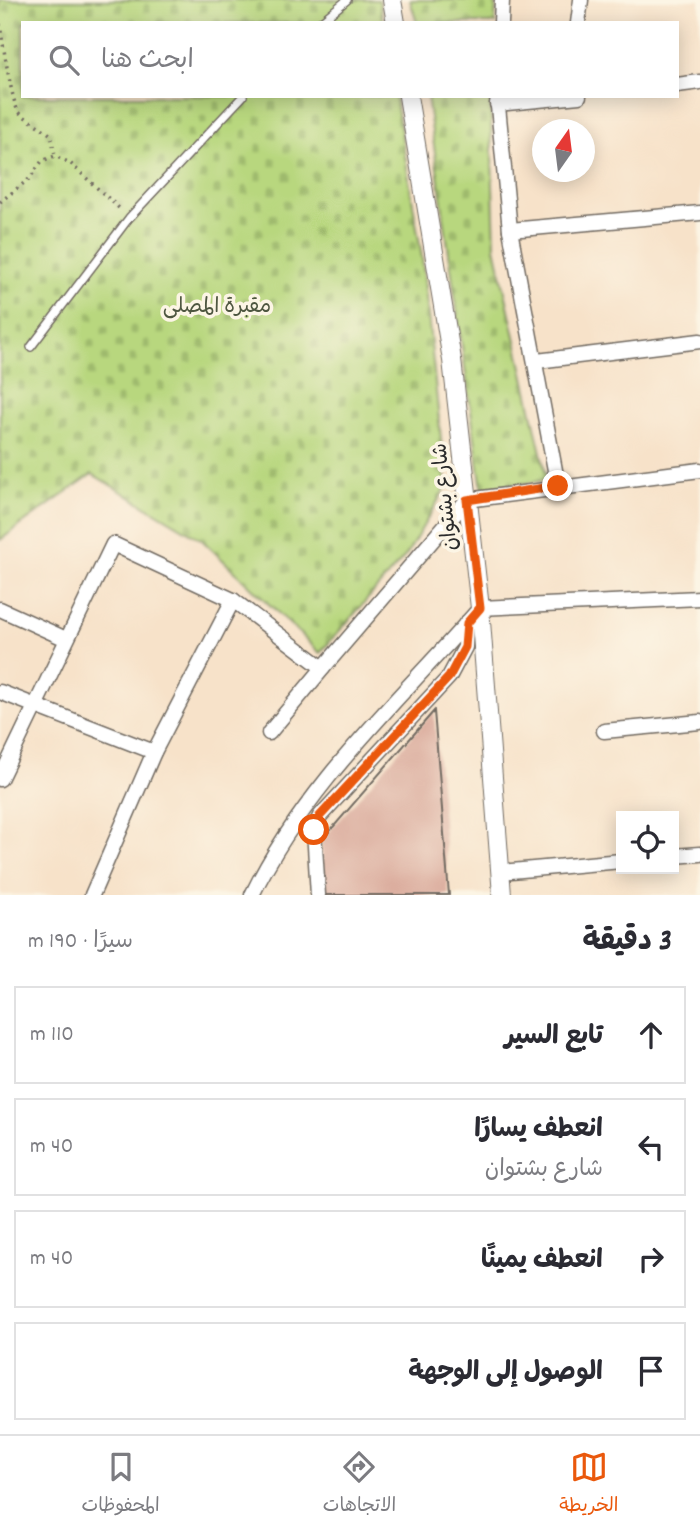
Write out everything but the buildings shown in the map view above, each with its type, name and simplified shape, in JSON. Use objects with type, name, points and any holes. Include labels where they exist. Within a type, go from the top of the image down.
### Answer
[{"type":"street","points":[[392,0],[396,21]]},
{"type":"street","points":[[501,21],[502,0]]},
{"type":"street","points":[[578,21],[581,0]]},
{"type":"street","points":[[679,85],[700,80]]},
{"type":"street","name":"شارع بشتوان","points":[[408,98],[452,360],[480,608],[502,895]]},
{"type":"street","points":[[548,98],[497,100],[510,230],[537,361],[558,486]]},
{"type":"street","points":[[510,230],[700,213]]},
{"type":"street","points":[[537,361],[700,341]]},
{"type":"street","points":[[269,733],[467,500],[558,486],[700,470]]},
{"type":"street","points":[[0,779],[33,705],[113,544],[233,600],[323,668]]},
{"type":"street","points":[[252,895],[273,852],[317,791],[480,608],[700,598]]},
{"type":"street","points":[[92,895],[154,752],[233,600]]},
{"type":"street","points":[[0,609],[66,639]]},
{"type":"street","points":[[318,895],[314,830],[320,816],[449,677],[465,647],[467,623]]},
{"type":"street","points":[[0,692],[154,752]]},
{"type":"street","points":[[604,731],[700,722]]},
{"type":"street","points":[[679,855],[700,853]]},
{"type":"street","points":[[500,872],[616,861]]},
{"type":"lane","points":[[321,21],[347,0]]},
{"type":"lane","points":[[32,347],[129,218],[241,98]]},
{"type":"path","points":[[0,24],[11,79],[12,102],[18,112],[51,135],[55,156]]},
{"type":"path","points":[[0,202],[29,179],[42,161],[55,156],[70,163],[129,218]]},
{"type":"green space","name":"مقبرة المصلى","points":[[0,0],[379,0],[383,21],[21,21],[21,98],[395,98],[422,258],[446,487],[407,554],[320,653],[202,540],[92,474],[0,540]]},
{"type":"green space","points":[[410,0],[496,0],[495,21],[416,21]]},
{"type":"green space","points":[[427,98],[490,98],[495,247],[547,480],[482,489]]},
{"type":"route","points":[[314,830],[320,816],[449,677],[465,647],[467,623],[480,608],[467,500],[558,486]]}]
